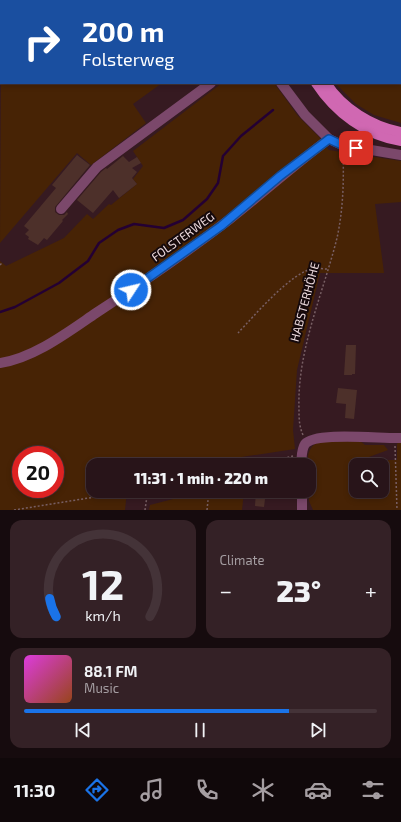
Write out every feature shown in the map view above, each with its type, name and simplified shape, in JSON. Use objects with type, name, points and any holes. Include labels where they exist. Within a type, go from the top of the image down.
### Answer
[{"type":"main road","points":[[317,84],[329,101],[353,121],[381,136],[401,141]]},
{"type":"main road","points":[[327,84],[337,97],[358,114],[382,127],[401,132]]},
{"type":"street","points":[[61,209],[97,167],[210,84]]},
{"type":"street","points":[[282,84],[305,115],[329,139],[342,145],[401,155]]},
{"type":"street","name":"FOLSTERWEG","points":[[0,363],[20,357],[50,343],[131,290],[221,226],[280,176],[329,139]]},
{"type":"street","points":[[302,458],[304,447],[314,438],[398,438]]},
{"type":"street","points":[[302,498],[302,510]]},
{"type":"path","name":"HABSTERHÖHE","points":[[304,447],[299,428],[298,387],[303,357],[336,238],[340,218],[342,198],[342,145]]},
{"type":"path","points":[[238,333],[284,286],[305,272],[314,268],[327,269]]},
{"type":"path","points":[[397,510],[398,438]]},
{"type":"path","points":[[284,458],[290,457],[304,447]]},
{"type":"path","points":[[14,510],[89,498]]},
{"type":"path","points":[[145,510],[147,498]]},
{"type":"path","points":[[207,510],[208,498]]},
{"type":"shaded area","points":[[1,84],[161,84],[133,104],[146,123],[91,165],[77,153],[0,243]]},
{"type":"shaded area","points":[[221,84],[275,84],[298,116],[321,139],[329,150],[401,161],[401,202],[375,204],[384,273],[320,273],[297,370],[293,430],[295,449],[235,458],[86,458],[86,498],[126,498],[125,510],[0,510],[0,261],[6,266],[64,238],[87,214],[93,219],[109,204],[111,205],[137,184],[133,179],[143,166],[133,151]]},
{"type":"shaded area","points":[[336,84],[401,84],[401,123],[374,115],[356,104]]},
{"type":"shaded area","points":[[329,440],[359,440],[365,445],[384,445],[388,450],[366,458],[349,458],[349,498],[389,498],[389,460],[397,460],[397,444],[401,440],[401,510],[313,510],[309,498],[316,498],[316,458],[308,458],[308,456],[311,448],[318,443]]},
{"type":"shaded area","points":[[177,498],[243,498],[242,510],[149,510],[150,505]]},
{"type":"building","points":[[77,155],[90,165],[55,207],[55,212],[59,215],[64,215],[67,212],[68,214],[47,240],[44,238],[38,245],[28,239],[29,237],[25,234],[29,230],[24,226],[56,188],[52,185]]},
{"type":"building","points":[[123,156],[129,162],[137,157],[141,163],[132,168],[137,172],[132,178],[137,184],[119,198],[113,190],[93,213],[77,200],[101,172]]},
{"type":"building","points":[[346,345],[356,345],[355,374],[352,375],[344,375]]},
{"type":"building","points":[[338,388],[357,390],[354,419],[345,418],[346,404],[336,403]]},
{"type":"building","points":[[256,498],[265,498],[264,507],[255,506]]},
{"type":"waterway","points":[[0,312],[15,307],[59,283],[88,261],[99,243],[118,230],[134,224],[164,228],[183,220],[207,199],[218,183],[223,156],[241,136],[273,110]]},
{"type":"route","points":[[131,290],[221,226],[280,176],[329,139],[342,145],[356,148]]}]
